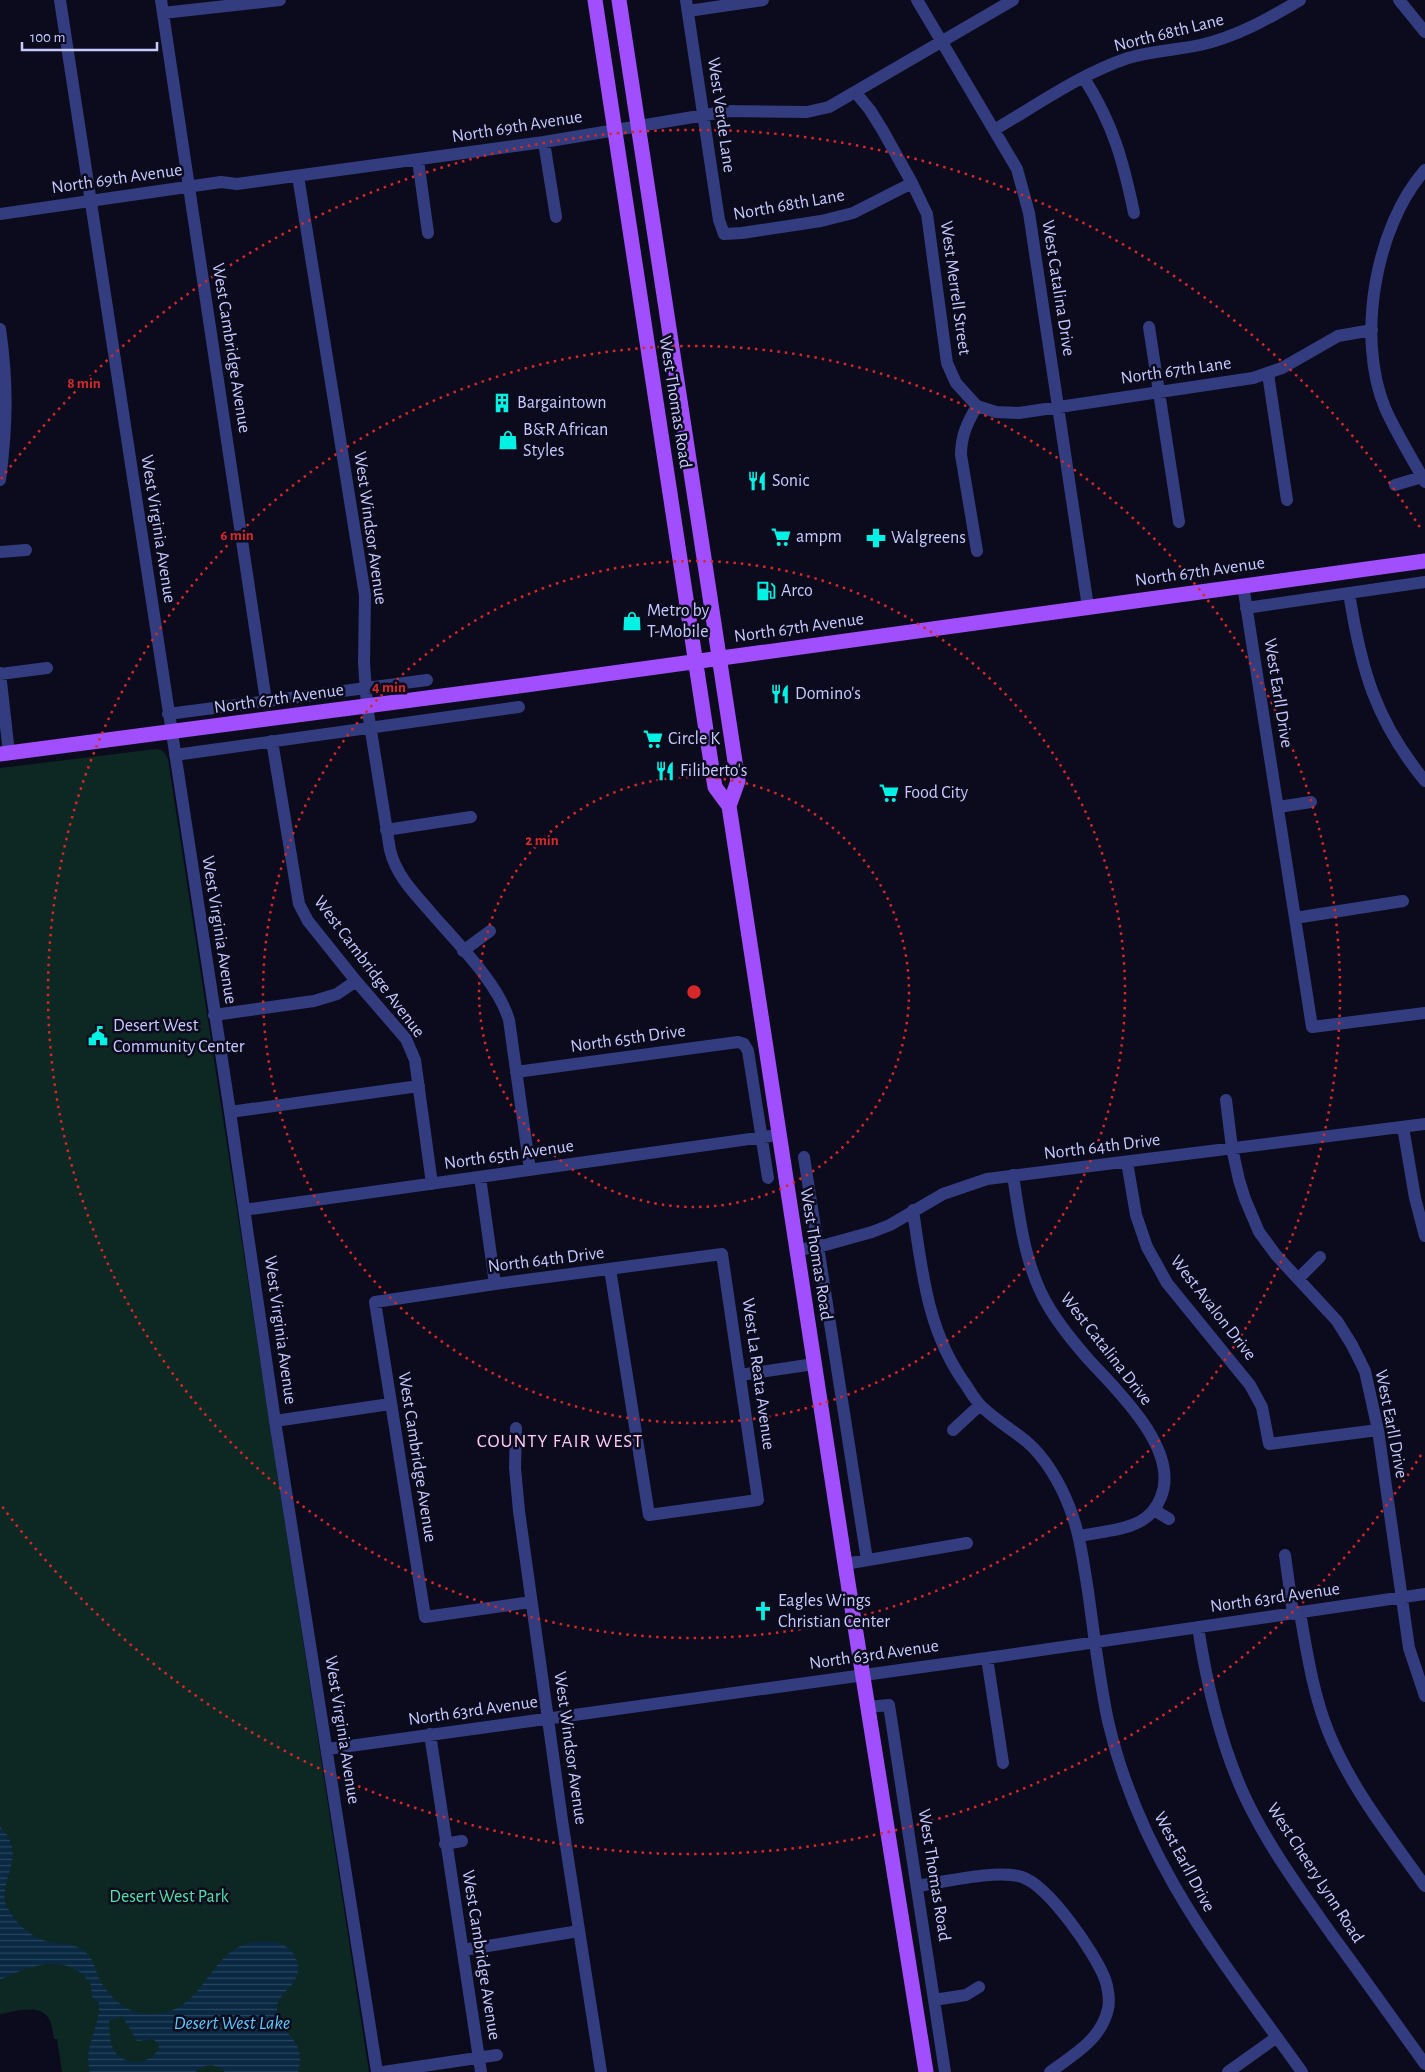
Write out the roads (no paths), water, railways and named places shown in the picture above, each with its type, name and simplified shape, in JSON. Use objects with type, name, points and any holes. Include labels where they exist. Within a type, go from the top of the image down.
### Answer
[{"type":"main road","name":"West Thomas Road","points":[[596,0],[715,787],[729,806],[778,1135],[926,2072]]},
{"type":"main road","name":"West Thomas Road","points":[[619,0],[738,781],[729,806]]},
{"type":"main road","points":[[605,63],[628,60]]},
{"type":"main road","name":"North 67th Avenue","points":[[5,753],[367,706],[1425,561]]},
{"type":"street","name":"West Virginia Avenue","points":[[60,0],[230,1112],[275,1421],[328,1749],[377,2072]]},
{"type":"street","name":"West Cambridge Avenue","points":[[161,0],[266,701]]},
{"type":"street","points":[[163,14],[280,0]]},
{"type":"street","points":[[687,6],[764,0]]},
{"type":"street","name":"West Catalina Drive","points":[[918,0],[1017,169],[1029,213],[1088,607]]},
{"type":"street","name":"North 69th Avenue","points":[[0,214],[221,182],[237,184],[418,160],[544,142],[704,115],[736,111],[807,112],[828,107],[856,93],[1013,0]]},
{"type":"street","name":"North 68th Lane","points":[[994,130],[1084,78],[1130,58],[1202,45],[1231,36],[1274,16],[1300,0]]},
{"type":"street","points":[[1398,0],[1425,32]]},
{"type":"street","name":"West Verde Lane","points":[[687,6],[719,220],[724,234]]},
{"type":"street","points":[[1084,78],[1107,118],[1118,147],[1134,213]]},
{"type":"street","name":"West Merrell Street","points":[[856,93],[870,110],[912,183],[927,214],[947,363],[956,383],[978,406]]},
{"type":"street","points":[[544,142],[556,217]]},
{"type":"street","points":[[418,160],[428,233]]},
{"type":"street","points":[[1395,485],[1424,479],[1385,408],[1378,387],[1372,330],[1372,303],[1385,243],[1403,201],[1425,170]]},
{"type":"street","name":"West Windsor Avenue","points":[[298,176],[365,595],[364,663],[367,706],[386,830],[393,862],[406,884],[463,950],[495,990],[506,1009],[530,1170]]},
{"type":"street","name":"North 68th Lane","points":[[724,234],[821,221],[853,213],[912,183]]},
{"type":"street","points":[[1149,327],[1179,522]]},
{"type":"street","points":[[0,329],[7,396],[5,441],[0,480]]},
{"type":"street","name":"North 67th Lane","points":[[978,406],[986,410],[1005,413],[1058,407],[1268,374],[1338,336],[1372,330]]},
{"type":"street","points":[[1268,374],[1287,500]]},
{"type":"street","points":[[977,551],[961,455],[961,441],[968,420],[978,406]]},
{"type":"street","points":[[0,552],[26,550]]},
{"type":"street","points":[[1246,608],[1425,582]]},
{"type":"street","name":"West Earll Drive","points":[[1243,585],[1312,1027],[1425,1013]]},
{"type":"street","points":[[1349,593],[1356,635],[1369,686],[1394,738],[1425,781]]},
{"type":"street","points":[[5,753],[0,674],[47,668]]},
{"type":"street","name":"North 67th Avenue","points":[[168,714],[427,680]]},
{"type":"street","points":[[175,754],[519,707]]},
{"type":"street","name":"West Cambridge Avenue","points":[[272,741],[299,904],[308,921],[356,982],[406,1039],[415,1060],[432,1184]]},
{"type":"street","points":[[1278,807],[1311,802]]},
{"type":"street","points":[[386,830],[471,817]]},
{"type":"street","points":[[1296,918],[1404,901]]},
{"type":"street","points":[[463,950],[490,931]]},
{"type":"street","points":[[214,1015],[314,1001],[337,994],[356,982]]},
{"type":"street","name":"North 65th Drive","points":[[516,1072],[738,1042],[744,1044],[748,1051],[762,1137]]},
{"type":"street","points":[[230,1112],[419,1086]]},
{"type":"street","name":"West Earll Drive","points":[[1226,1100],[1232,1148],[1241,1186],[1256,1224],[1276,1255],[1338,1321],[1365,1371],[1378,1430],[1409,1648],[1425,1696]]},
{"type":"street","name":"North 64th Drive","points":[[796,1250],[818,1247],[872,1232],[890,1225],[943,1194],[971,1183],[1014,1175],[1425,1124]]},
{"type":"street","points":[[1403,1127],[1415,1198],[1425,1236]]},
{"type":"street","name":"North 65th Avenue","points":[[244,1210],[778,1135]]},
{"type":"street","points":[[762,1137],[768,1178]]},
{"type":"street","name":"West Thomas Road","points":[[804,1157],[866,1560]]},
{"type":"street","name":"West Avalon Drive","points":[[1127,1162],[1136,1216],[1154,1261],[1167,1283],[1250,1385],[1262,1407],[1269,1444],[1378,1430]]},
{"type":"street","name":"West Catalina Drive","points":[[1014,1175],[1022,1235],[1032,1271],[1042,1294],[1062,1327],[1126,1400],[1160,1454],[1165,1486],[1154,1510]]},
{"type":"street","points":[[480,1177],[495,1284]]},
{"type":"street","points":[[913,1210],[931,1318],[946,1354],[980,1405],[1028,1443],[1043,1460],[1057,1481],[1068,1504],[1080,1536],[1095,1642]]},
{"type":"street","name":"North 64th Drive","points":[[374,1302],[722,1254]]},
{"type":"street","name":"West La Reata Avenue","points":[[610,1269],[649,1515],[758,1500],[722,1254]]},
{"type":"street","points":[[1298,1279],[1320,1258]]},
{"type":"street","name":"West Cambridge Avenue","points":[[374,1302],[425,1616],[531,1602]]},
{"type":"street","points":[[740,1375],[814,1364]]},
{"type":"street","points":[[275,1421],[390,1404]]},
{"type":"street","points":[[953,1430],[980,1405]]},
{"type":"street","name":"West Windsor Avenue","points":[[516,1428],[515,1468],[531,1602],[578,1931],[601,2072]]},
{"type":"street","points":[[1080,1536],[1139,1522],[1154,1510],[1170,1519]]},
{"type":"street","points":[[845,1564],[967,1543]]},
{"type":"street","points":[[1285,1555],[1311,1679],[1328,1732],[1354,1783],[1425,1886]]},
{"type":"street","name":"North 63rd Avenue","points":[[328,1749],[987,1658],[1425,1594]]},
{"type":"street","name":"West Cheery Lynn Road","points":[[1198,1626],[1206,1677],[1221,1737],[1245,1797],[1264,1834],[1302,1893],[1425,2064]]},
{"type":"street","name":"West Earll Drive","points":[[1095,1642],[1108,1720],[1125,1778],[1145,1831],[1162,1866],[1197,1924],[1302,2072]]},
{"type":"street","points":[[987,1658],[1003,1763]]},
{"type":"street","name":"West Thomas Road","points":[[868,1707],[889,1705],[945,2072]]},
{"type":"street","name":"West Cambridge Avenue","points":[[430,1734],[445,1844],[481,2072]]},
{"type":"street","points":[[445,1844],[462,1841]]},
{"type":"street","points":[[1033,1882],[1041,1871]]},
{"type":"street","points":[[917,1886],[994,1875],[1014,1875],[1033,1882],[1061,1910],[1101,1970],[1106,1981],[1108,2008],[1098,2033],[1088,2044],[1050,2072]]},
{"type":"street","points":[[463,1950],[578,1931]]},
{"type":"street","points":[[934,2000],[966,1995],[979,1988]]},
{"type":"street","points":[[1108,2008],[1122,2009]]},
{"type":"street","points":[[1228,2072],[1277,2037]]},
{"type":"street","points":[[383,2072],[497,2054]]},
{"type":"water","name":"Desert West Lake","points":[[0,1827],[12,1846],[13,1856],[4,1893],[5,1902],[13,1917],[31,1934],[39,1938],[74,1946],[84,1951],[90,1957],[102,1984],[108,1992],[128,2009],[139,2013],[152,2014],[164,2013],[175,2009],[196,1993],[220,1962],[240,1946],[254,1942],[269,1942],[283,1945],[290,1949],[297,1962],[297,1976],[278,2002],[277,2017],[299,2050],[298,2072],[225,2072],[218,2067],[210,2065],[202,2067],[195,2072],[90,2072],[88,2062],[90,2045],[99,2013],[99,2003],[92,1996],[90,1983],[81,1973],[59,1964],[47,1964],[22,1970],[0,1980]],"holes":[[[122,2016],[137,2041],[153,2039],[159,2048],[145,2061],[132,2062],[120,2057],[113,2049],[109,2021]]]},
{"type":"place","name":"Bargaintown","points":[[502,403]]},
{"type":"place","name":"B&R African Styles","points":[[508,440]]},
{"type":"place","name":"Sonic","points":[[757,481]]},
{"type":"place","name":"ampm","points":[[781,537]]},
{"type":"place","name":"Walgreens","points":[[876,538]]},
{"type":"place","name":"Arco","points":[[766,591]]},
{"type":"place","name":"Metro by T-Mobile","points":[[632,621]]},
{"type":"place","name":"Domino's","points":[[780,694]]},
{"type":"place","name":"Circle K","points":[[653,739]]},
{"type":"place","name":"Filiberto's","points":[[665,771]]},
{"type":"place","name":"Food City","points":[[889,793]]},
{"type":"place","name":"Desert West Community Center","points":[[98,1036]]},
{"type":"place","name":"Eagles Wings Christian Center","points":[[763,1611]]},
{"type":"district","name":"COUNTY FAIR WEST","points":[[560,1441]]},
{"type":"park label","name":"Desert West Park","points":[[169,1897]]}]
